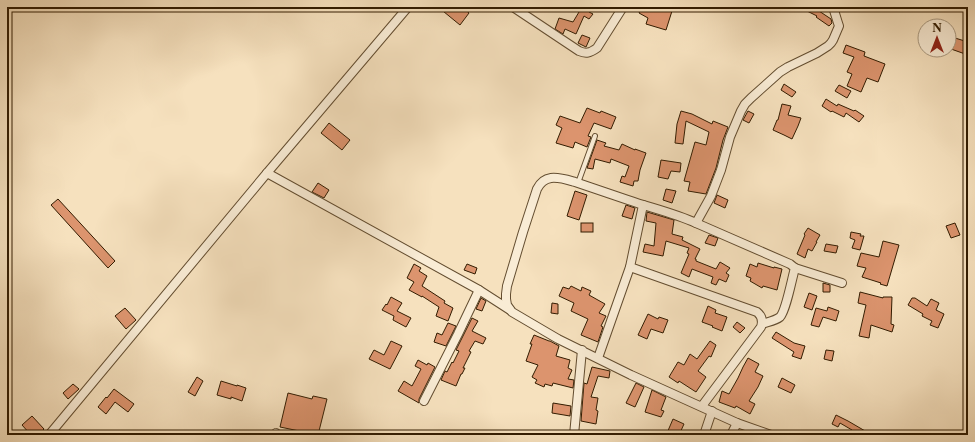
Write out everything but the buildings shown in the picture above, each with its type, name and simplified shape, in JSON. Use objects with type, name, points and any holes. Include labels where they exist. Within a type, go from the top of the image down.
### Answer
[{"type":"street","points":[[49,435],[267,173],[408,7]]},
{"type":"street","points":[[516,8],[579,51],[587,53],[596,48],[623,7]]},
{"type":"street","points":[[696,223],[711,196],[721,170],[730,137],[741,111],[751,98],[780,72],[816,53],[831,43],[838,26],[833,7]]},
{"type":"street","points":[[267,173],[479,290],[512,312],[558,339],[631,375],[737,423],[771,435]]},
{"type":"street","points":[[512,312],[507,305],[507,286],[537,189],[544,180],[549,178],[578,183],[668,211],[790,264],[795,268],[842,283]]},
{"type":"street","points":[[598,358],[630,267],[643,204]]},
{"type":"street","points":[[630,267],[757,312],[761,317],[762,324]]},
{"type":"street","points":[[702,406],[762,324],[780,317],[784,310],[795,268]]},
{"type":"street","points":[[424,401],[479,290]]},
{"type":"street","points":[[574,435],[582,350]]},
{"type":"street","points":[[704,435],[712,411]]},
{"type":"street","points":[[731,435],[737,423]]},
{"type":"lane","points":[[578,183],[595,136]]}]
